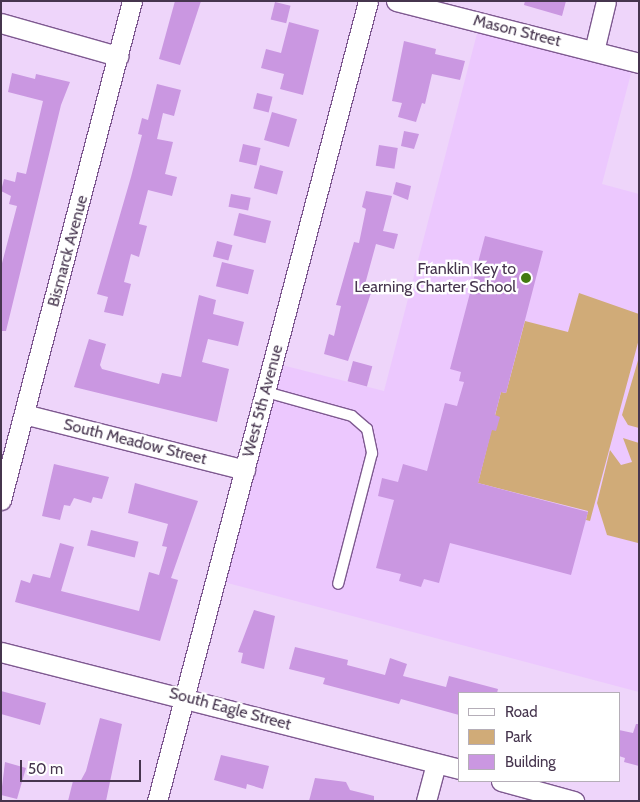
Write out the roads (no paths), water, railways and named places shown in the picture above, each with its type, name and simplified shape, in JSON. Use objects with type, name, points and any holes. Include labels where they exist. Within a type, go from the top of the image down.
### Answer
[{"type":"street","name":"Bismarck Avenue","points":[[1,500],[132,1]]},
{"type":"street","name":"West 5th Avenue","points":[[157,801],[368,1]]},
{"type":"street","name":"Mason Street","points":[[396,1],[639,63]]},
{"type":"street","points":[[594,51],[606,1]]},
{"type":"street","points":[[1,23],[118,56]]},
{"type":"street","name":"South Meadow Street","points":[[24,414],[245,470]]},
{"type":"street","name":"South Eagle Street","points":[[1,652],[184,697],[458,769]]},
{"type":"street","points":[[426,801],[436,763]]},
{"type":"street","points":[[505,782],[574,801]]},
{"type":"lane","points":[[266,392],[352,416],[368,429],[372,453],[338,584]]},
{"type":"place","name":"Franklin Key to Learning Charter School","points":[[526,278]]}]
